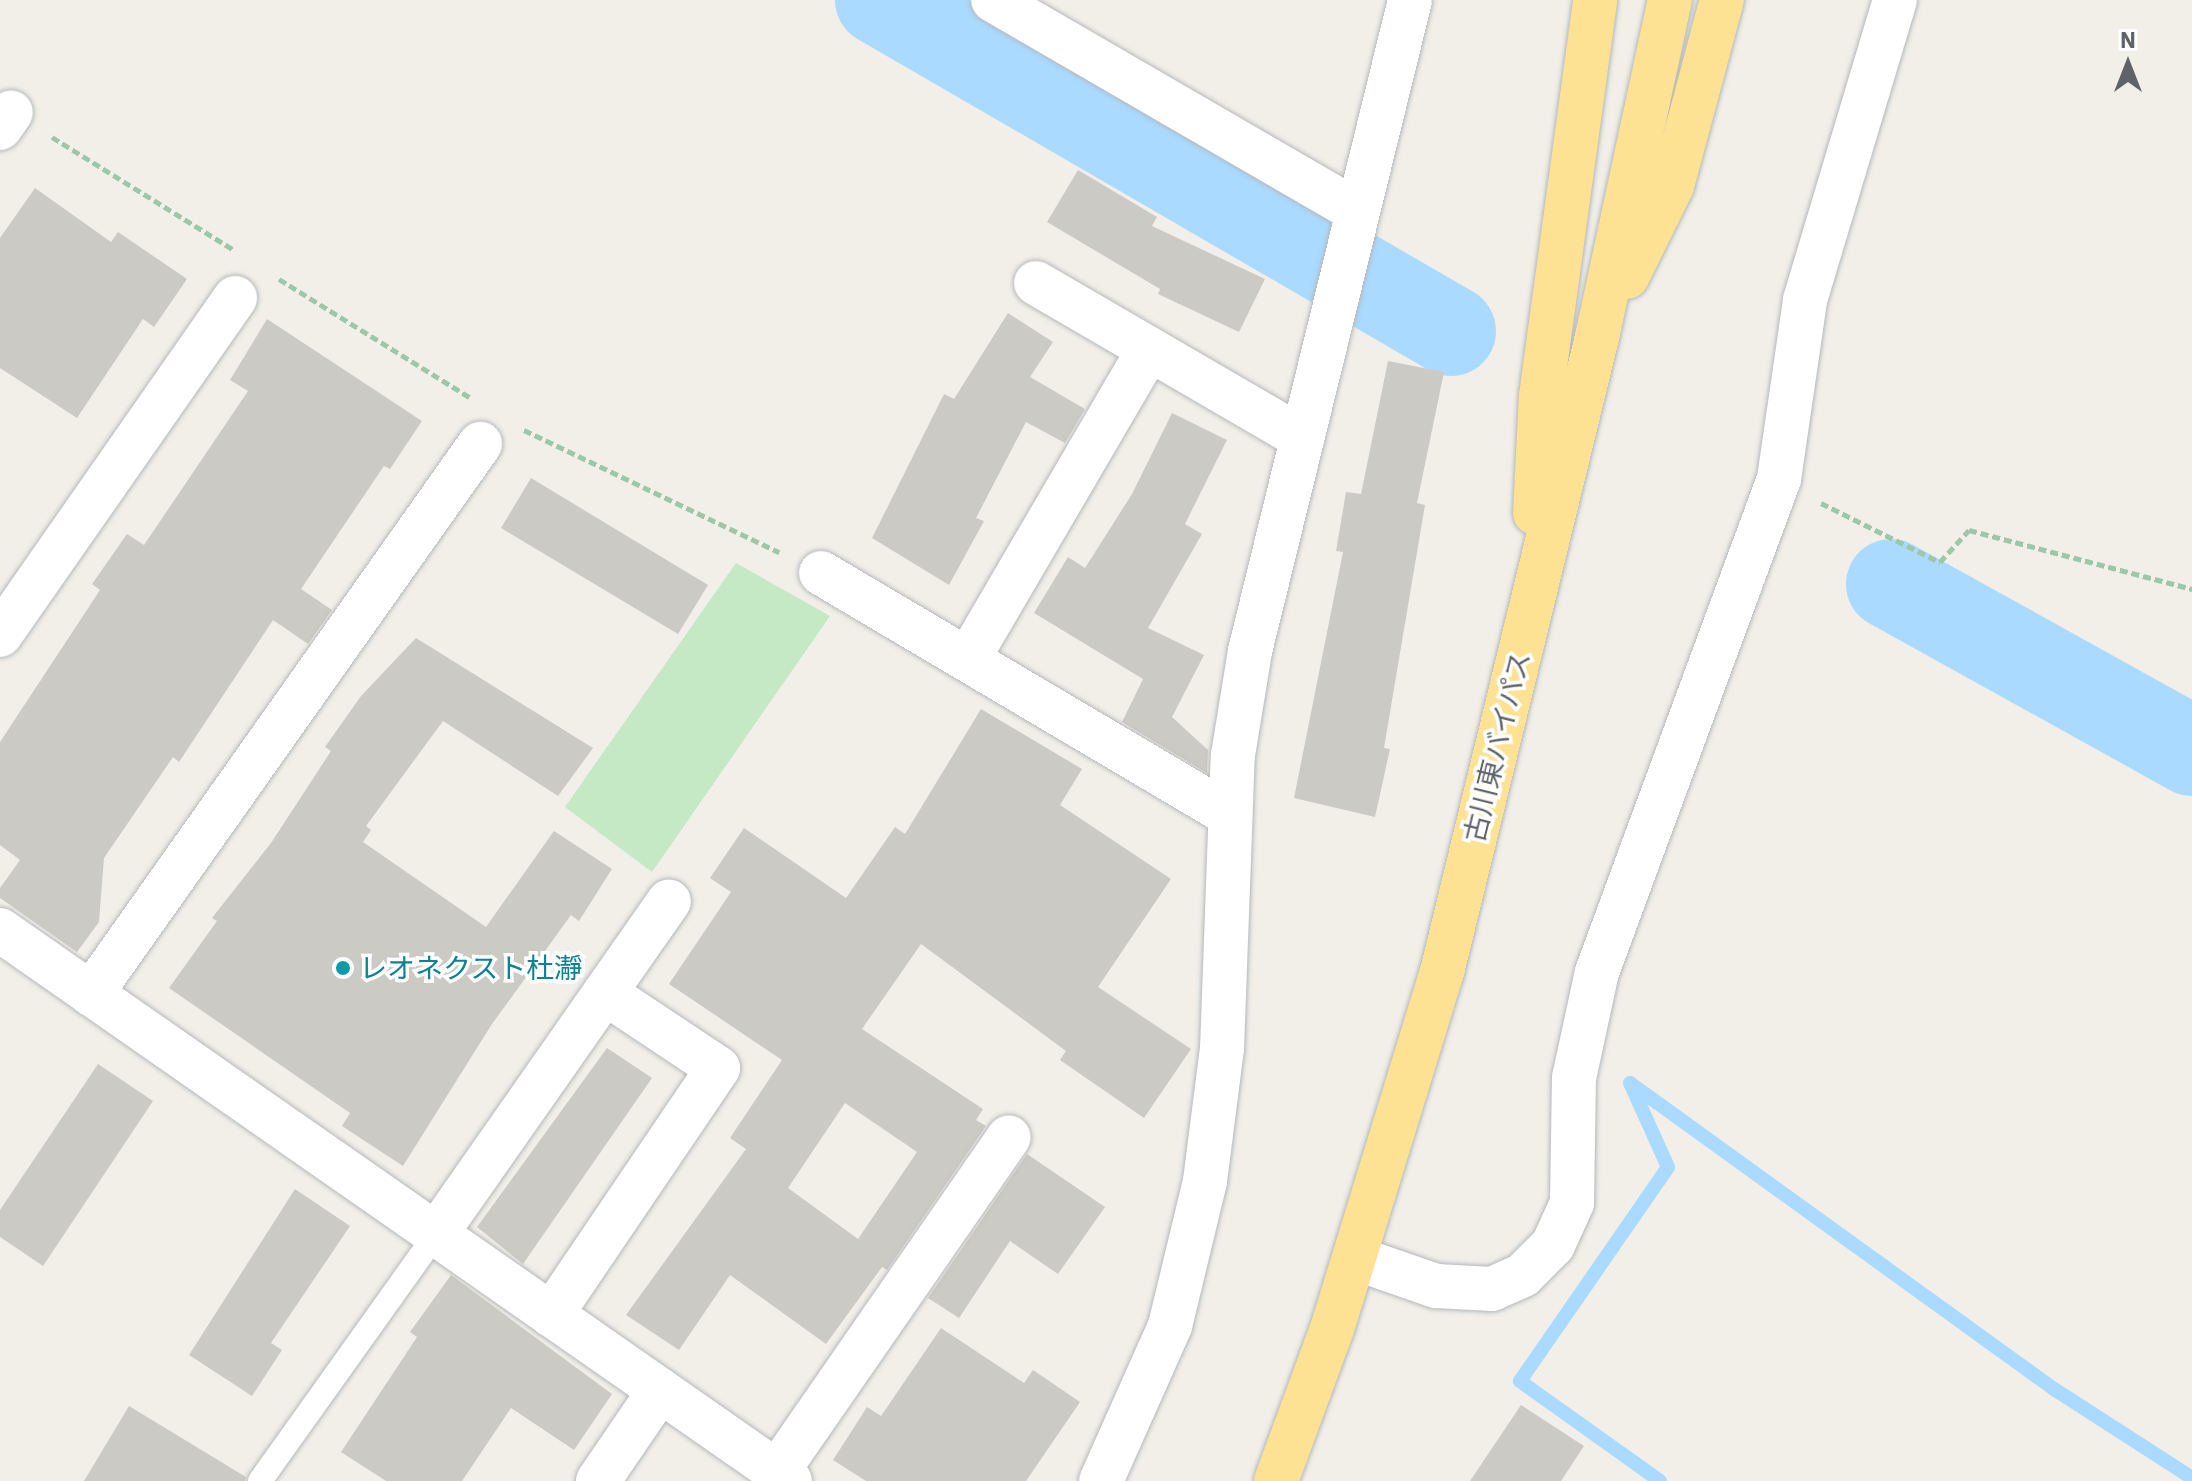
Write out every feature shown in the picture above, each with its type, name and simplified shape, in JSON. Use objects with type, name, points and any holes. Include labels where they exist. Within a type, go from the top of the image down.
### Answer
[{"type":"highway","points":[[1529,619],[1541,396],[1595,0]]},
{"type":"highway","name":"古川東バイパス","points":[[1276,1481],[1355,1258],[1442,972],[1597,337],[1670,0]]},
{"type":"highway","points":[[1597,337],[1672,186],[1722,0]]},
{"type":"street","points":[[993,0],[1353,229]]},
{"type":"street","points":[[1101,1481],[1170,1326],[1205,1181],[1222,1049],[1233,755],[1250,651],[1410,0]]},
{"type":"street","points":[[1355,1258],[1436,1286],[1492,1289],[1523,1275],[1553,1245],[1572,1203],[1574,1078],[1597,972],[1779,479],[1805,300],[1895,0]]},
{"type":"street","points":[[1036,283],[1302,438]]},
{"type":"street","points":[[0,635],[250,284]]},
{"type":"street","points":[[968,659],[1149,349]]},
{"type":"street","points":[[91,994],[480,424]]},
{"type":"street","points":[[821,573],[1230,815]]},
{"type":"street","points":[[436,1234],[669,901]]},
{"type":"street","points":[[0,930],[783,1476],[1009,1137]]},
{"type":"street","points":[[551,1315],[718,1068],[605,993]]},
{"type":"street","points":[[598,1481],[660,1390]]},
{"type":"lane","points":[[260,1481],[436,1234]]},
{"type":"path","points":[[5,120],[239,254]]},
{"type":"path","points":[[250,284],[480,424]]},
{"type":"path","points":[[520,429],[821,573]]},
{"type":"path","points":[[1779,479],[1940,562],[1969,530],[2192,589]]},
{"type":"green space","points":[[736,563],[830,616],[652,872],[565,807]]},
{"type":"building","points":[[1078,170],[1157,217],[1152,226],[1265,279],[1239,332],[1158,294],[1160,289],[1047,222]]},
{"type":"building","points":[[35,188],[111,242],[118,232],[187,279],[154,327],[143,319],[77,418],[0,368],[0,238]]},
{"type":"building","points":[[1008,313],[1053,342],[1030,377],[1085,409],[1065,443],[1026,422],[976,518],[984,521],[949,585],[872,538],[944,394],[954,399]]},
{"type":"building","points":[[267,319],[422,421],[390,469],[384,466],[301,589],[332,610],[308,644],[273,620],[179,762],[173,757],[104,858],[99,922],[77,952],[0,898],[0,888],[20,860],[0,845],[0,742],[100,590],[92,584],[127,534],[144,545],[248,391],[230,380]]},
{"type":"building","points":[[1388,361],[1444,372],[1417,503],[1425,505],[1384,748],[1390,749],[1375,817],[1294,798],[1343,552],[1336,551],[1346,492],[1361,494]]},
{"type":"building","points":[[1172,413],[1227,440],[1185,524],[1202,534],[1148,628],[1204,655],[1172,717],[1208,750],[1207,773],[1122,722],[1143,679],[1034,613],[1068,557],[1085,568],[1132,494]]},
{"type":"building","points":[[531,478],[708,585],[678,634],[501,528]]},
{"type":"building","points":[[416,638],[593,748],[558,796],[443,721],[366,826],[371,830],[363,842],[486,927],[554,831],[612,869],[579,921],[571,915],[492,1024],[403,1166],[342,1126],[350,1113],[169,988],[217,921],[212,918],[271,843],[331,751],[325,747],[361,696]]},
{"type":"building","points":[[981,709],[1082,769],[1060,805],[1171,879],[1098,987],[1191,1049],[1144,1118],[1060,1060],[1066,1051],[921,944],[862,1029],[983,1109],[976,1120],[986,1126],[887,1270],[882,1267],[826,1344],[730,1275],[679,1350],[626,1315],[746,1149],[730,1138],[782,1060],[669,984],[731,892],[710,878],[744,828],[846,898],[895,827],[905,834]],"holes":[[[845,1103],[917,1152],[858,1239],[788,1188]]]},
{"type":"building","points":[[607,1048],[652,1078],[523,1264],[477,1227]]},
{"type":"building","points":[[98,1064],[153,1101],[43,1266],[0,1237],[0,1210]]},
{"type":"building","points":[[1027,1154],[1105,1207],[1058,1274],[1010,1241],[959,1318],[928,1298]]},
{"type":"building","points":[[295,1189],[350,1226],[271,1343],[282,1350],[252,1396],[189,1355]]},
{"type":"building","points":[[451,1275],[612,1394],[574,1450],[511,1408],[462,1481],[386,1481],[341,1452],[417,1337],[410,1332]]},
{"type":"building","points":[[941,1328],[1024,1383],[1033,1370],[1080,1402],[1026,1481],[866,1481],[833,1460],[867,1407],[881,1416]]},
{"type":"building","points":[[1521,1405],[1584,1446],[1561,1481],[1470,1481]]},
{"type":"building","points":[[129,1406],[246,1477],[245,1481],[84,1481]]},
{"type":"waterway","points":[[880,0],[1451,331]]},
{"type":"waterway","points":[[1891,584],[2192,751]]},
{"type":"waterway","points":[[1660,1481],[1520,1381],[1668,1167],[1630,1083],[2054,1389],[2192,1478]]},
{"type":"place","name":"レオネクスト杜瀞","points":[[343,968]]}]
